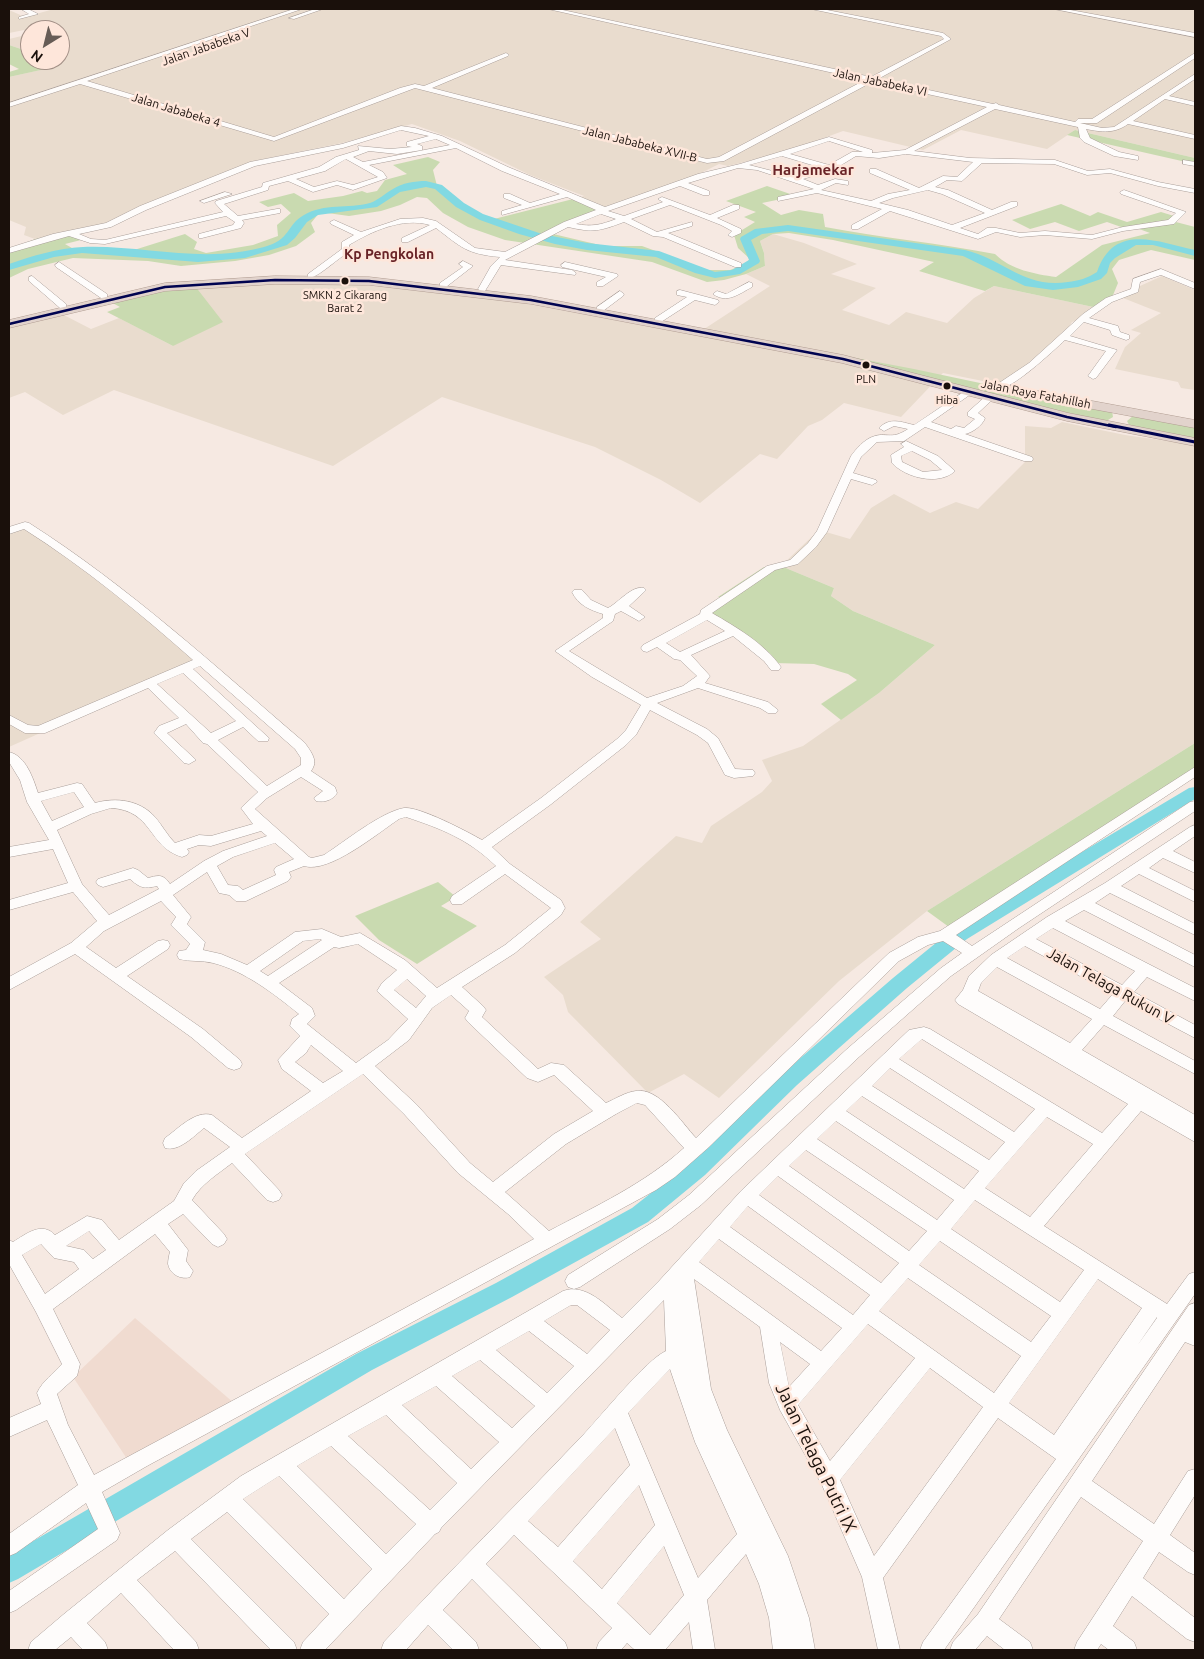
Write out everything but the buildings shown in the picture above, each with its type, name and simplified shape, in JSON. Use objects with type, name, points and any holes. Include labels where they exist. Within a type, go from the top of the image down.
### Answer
[{"type":"highway","name":"Jalan Raya Fatahillah","points":[[9,319],[104,296],[175,282],[311,276],[373,277],[482,289],[600,309],[994,392],[1108,408],[1195,424]]},
{"type":"highway","name":"Jalan Raya Fatahillah","points":[[9,324],[165,287],[275,280],[352,280],[507,297],[716,333],[856,362],[968,392],[994,392],[1097,423],[1195,442]]},
{"type":"highway","points":[[1097,423],[1108,421],[1114,417],[1114,414],[1108,408]]},
{"type":"highway","points":[[1135,431],[1130,428],[1127,421],[1133,416],[1146,415]]},
{"type":"street","points":[[21,18],[35,14],[24,9]]},
{"type":"street","points":[[9,105],[299,9]]},
{"type":"street","name":"Jalan Jababeka V","points":[[92,85],[320,9]]},
{"type":"street","name":"Jalan Jababeka VI","points":[[551,9],[995,105],[1080,122],[1092,122]]},
{"type":"street","name":"Jalan Jababeka VI","points":[[568,9],[873,79]]},
{"type":"street","name":"Jalan Jababeka XVII-B","points":[[274,139],[402,89],[415,86],[696,160],[717,160],[946,41],[948,38],[943,35],[814,9]]},
{"type":"street","points":[[1057,9],[1195,35]]},
{"type":"street","points":[[224,34],[236,37]]},
{"type":"street","name":"Jalan Jababeka XVII-B","points":[[425,88],[506,55]]},
{"type":"street","points":[[1107,130],[1092,122],[1195,55]]},
{"type":"street","name":"Jalan Jababeka VI","points":[[995,105],[1082,127],[1115,130],[1195,76]]},
{"type":"street","name":"Jalan Jababeka 4","points":[[79,81],[274,139]]},
{"type":"street","points":[[1164,97],[1195,104]]},
{"type":"street","points":[[796,179],[830,168],[855,154],[882,156],[918,148],[995,105]]},
{"type":"street","points":[[1127,122],[1195,137]]},
{"type":"street","points":[[1082,127],[1084,138],[1087,140],[1117,154],[1135,158]]},
{"type":"street","points":[[9,251],[70,232],[108,225],[143,208],[253,164],[347,145],[401,128],[436,137],[602,211],[658,234],[665,234],[682,244],[738,265]]},
{"type":"street","points":[[347,145],[403,152],[419,148],[410,144],[436,137]]},
{"type":"street","points":[[742,166],[745,163],[782,154],[830,138],[882,156]]},
{"type":"street","points":[[363,164],[456,146]]},
{"type":"street","points":[[270,192],[266,185],[322,169],[348,156],[369,149]]},
{"type":"street","points":[[904,152],[938,158],[979,161],[1056,162],[1087,173],[1110,170],[1195,192]]},
{"type":"street","points":[[782,154],[830,168]]},
{"type":"street","points":[[288,178],[313,190],[336,183],[353,188],[383,178],[380,174],[348,156]]},
{"type":"street","points":[[473,161],[484,159]]},
{"type":"street","points":[[717,160],[730,168]]},
{"type":"street","points":[[871,204],[891,196],[928,188],[946,178],[959,179],[979,161]]},
{"type":"street","points":[[1186,162],[1195,164]]},
{"type":"street","points":[[482,289],[498,262],[506,255],[567,224],[681,182],[742,166],[763,169],[796,179],[817,190],[889,208],[953,228],[972,236],[981,236],[990,230],[996,230],[1020,235],[1045,233],[1092,237],[1123,229],[1171,222],[1182,212],[1122,193],[1147,181]]},
{"type":"street","points":[[873,170],[918,190]]},
{"type":"street","points":[[781,199],[817,190],[835,181],[845,184]]},
{"type":"street","points":[[681,182],[706,192]]},
{"type":"street","points":[[204,201],[251,185]]},
{"type":"street","points":[[928,188],[947,193],[993,213]]},
{"type":"street","points":[[1174,194],[1187,189]]},
{"type":"street","points":[[231,192],[240,196]]},
{"type":"street","points":[[227,213],[229,212],[219,203],[240,196],[270,192]]},
{"type":"street","points":[[259,197],[270,192]]},
{"type":"street","points":[[648,194],[738,231],[732,235]]},
{"type":"street","points":[[505,214],[566,195]]},
{"type":"street","points":[[507,196],[530,206]]},
{"type":"street","points":[[846,209],[862,201]]},
{"type":"street","points":[[567,224],[595,229],[670,202]]},
{"type":"street","points":[[953,228],[1014,204]]},
{"type":"street","points":[[709,218],[736,207]]},
{"type":"street","points":[[855,227],[889,208]]},
{"type":"street","points":[[237,219],[277,211]]},
{"type":"street","points":[[678,218],[691,212]]},
{"type":"street","points":[[70,232],[90,241],[105,242],[227,213],[240,223],[236,224],[237,227],[202,236]]},
{"type":"street","points":[[658,234],[689,224],[676,219],[663,224]]},
{"type":"street","points":[[311,276],[346,250],[344,244],[360,234],[414,220],[436,225],[449,233],[466,248],[506,255]]},
{"type":"street","points":[[334,222],[360,234]]},
{"type":"street","points":[[405,240],[436,225]]},
{"type":"street","points":[[1019,244],[1036,234]]},
{"type":"street","points":[[977,247],[986,240],[981,236]]},
{"type":"street","points":[[562,268],[573,258]]},
{"type":"street","points":[[498,262],[562,268],[614,276],[600,284]]},
{"type":"street","points":[[443,285],[469,266],[463,264]]},
{"type":"street","points":[[59,265],[104,296]]},
{"type":"street","points":[[562,268],[572,273]]},
{"type":"street","points":[[951,433],[956,429],[966,431],[980,420],[971,414],[994,392],[1032,365],[1065,337],[1082,319],[1110,300],[1135,290],[1136,281],[1160,272],[1195,286]]},
{"type":"street","points":[[32,280],[63,306]]},
{"type":"street","points":[[680,293],[693,297],[727,297],[749,284]]},
{"type":"street","points":[[600,309],[620,294]]},
{"type":"street","points":[[658,320],[693,297]]},
{"type":"street","points":[[1082,319],[1115,328],[1115,333],[1126,337]]},
{"type":"street","points":[[1065,337],[1112,350],[1093,376]]},
{"type":"street","points":[[898,440],[968,392]]},
{"type":"street","points":[[884,428],[893,422],[920,425],[951,433],[1028,459]]},
{"type":"street","points":[[775,667],[768,658],[734,631],[707,615],[705,613],[706,610],[774,566],[794,562],[812,545],[822,532],[859,452],[875,439],[898,440],[913,447],[934,458],[950,471],[935,476],[913,474],[897,463],[896,455],[913,447]]},
{"type":"street","points":[[848,475],[872,482]]},
{"type":"street","points":[[9,530],[26,525],[58,546],[167,631],[300,746],[308,758],[308,764],[302,771],[251,803],[248,808],[304,860],[311,863],[328,860],[394,816],[406,812],[447,826],[483,846],[505,867],[556,904],[558,908],[510,949],[436,996],[423,1007],[404,1035],[360,1069],[323,1092],[196,1180],[185,1195],[183,1202],[156,1224],[42,1306]]},
{"type":"street","points":[[578,592],[578,596],[588,604],[609,612],[622,606],[640,590]]},
{"type":"street","points":[[622,606],[639,617]]},
{"type":"street","points":[[609,612],[608,619],[561,651],[648,704],[702,732],[713,741],[730,772],[734,774],[748,773]]},
{"type":"street","points":[[483,846],[550,799],[618,745],[633,731],[648,704],[657,698],[697,684],[704,676],[684,657],[652,645],[707,615]]},
{"type":"street","points":[[684,657],[687,652],[734,631]]},
{"type":"street","points":[[9,719],[25,729],[40,730],[201,661]]},
{"type":"street","points":[[184,668],[262,738]]},
{"type":"street","points":[[149,683],[208,740],[263,789]]},
{"type":"street","points":[[697,684],[764,705],[772,710]]},
{"type":"street","points":[[187,719],[164,729],[160,733],[189,760]]},
{"type":"street","points":[[208,740],[244,722]]},
{"type":"street","points":[[9,756],[16,761],[27,780],[33,799],[58,843],[76,886],[107,923]]},
{"type":"street","points":[[302,771],[330,790],[330,792],[320,798]]},
{"type":"street","points":[[9,1546],[92,1492],[245,1402],[407,1317],[650,1185],[669,1172],[695,1149],[894,957],[923,941],[947,937],[1195,771]]},
{"type":"street","points":[[33,799],[78,787],[92,808]]},
{"type":"street","points":[[50,828],[92,808],[118,804],[132,808],[148,818],[177,850],[199,840],[211,841],[264,824]]},
{"type":"street","points":[[574,1281],[653,1232],[695,1200],[914,998],[968,951],[1014,924],[1195,805]]},
{"type":"street","points":[[1193,834],[1162,852],[1110,887],[1052,921],[996,959],[974,980],[970,993],[966,995],[964,1001],[1195,1135]]},
{"type":"street","points":[[9,984],[76,947],[86,937],[141,903],[178,886],[208,864],[228,854],[278,837]]},
{"type":"street","points":[[9,852],[58,843]]},
{"type":"street","points":[[1162,852],[1195,868]]},
{"type":"street","points":[[208,864],[224,890],[233,890],[242,897],[283,878],[281,870],[304,860]]},
{"type":"street","points":[[457,900],[505,867]]},
{"type":"street","points":[[1138,868],[1195,897]]},
{"type":"street","points":[[103,882],[133,873],[145,884],[160,880],[184,917],[178,925],[198,942],[198,947],[188,954],[236,965],[249,971],[307,1012],[307,1016],[298,1026],[309,1036],[360,1069],[410,1109],[464,1168],[494,1191],[548,1241]]},
{"type":"street","points":[[9,905],[76,886]]},
{"type":"street","points":[[1110,887],[1195,930]]},
{"type":"street","points":[[1082,903],[1195,962]]},
{"type":"street","points":[[1052,921],[1145,969],[1194,991]]},
{"type":"street","points":[[249,971],[300,936],[322,934],[339,943],[357,938],[365,940],[408,970],[436,996]]},
{"type":"street","points":[[947,937],[968,951]]},
{"type":"street","name":"Jalan Telaga Rukun V","points":[[1024,939],[1195,1032]]},
{"type":"street","points":[[268,984],[333,940]]},
{"type":"street","points":[[115,976],[154,957],[163,945]]},
{"type":"street","points":[[76,947],[197,1033],[234,1064]]},
{"type":"street","points":[[996,959],[1195,1067]]},
{"type":"street","points":[[1072,1051],[1145,969]]},
{"type":"street","points":[[408,970],[387,986],[385,991],[417,1018]]},
{"type":"street","points":[[451,986],[478,1010],[474,1020],[533,1074],[538,1076],[551,1069],[558,1069],[605,1112]]},
{"type":"street","points":[[970,993],[1195,1122]]},
{"type":"street","points":[[311,1650],[386,1569],[432,1525],[680,1270],[747,1196],[915,1034],[924,1033],[1104,1143]]},
{"type":"street","points":[[309,1036],[300,1049],[286,1060],[288,1065],[323,1092]]},
{"type":"street","points":[[889,1060],[1016,1141]]},
{"type":"street","points":[[861,1087],[991,1170]]},
{"type":"street","points":[[494,1191],[560,1139],[605,1112],[635,1097],[644,1097],[650,1100],[695,1149]]},
{"type":"street","points":[[1032,1227],[1139,1102]]},
{"type":"street","points":[[787,1404],[1045,1108]]},
{"type":"street","points":[[835,1112],[970,1194],[1032,1227],[1175,1322]]},
{"type":"street","points":[[172,1143],[203,1120],[206,1120],[238,1150],[273,1195]]},
{"type":"street","points":[[805,1140],[1062,1314]]},
{"type":"street","points":[[778,1167],[1034,1354]]},
{"type":"street","points":[[747,1196],[883,1294]]},
{"type":"street","points":[[183,1202],[218,1239]]},
{"type":"street","points":[[52,1245],[87,1223],[91,1223],[98,1227],[118,1252]]},
{"type":"street","points":[[156,1224],[179,1250],[177,1264],[184,1271]]},
{"type":"street","points":[[717,1228],[861,1320],[928,1356],[1062,1452]]},
{"type":"street","points":[[9,1604],[110,1533],[52,1408],[48,1390],[70,1370],[71,1364],[11,1250],[38,1236],[45,1236],[60,1253],[72,1253],[80,1256],[91,1271]]},
{"type":"street","points":[[872,1576],[1096,1268]]},
{"type":"street","points":[[680,1270],[768,1322],[823,1363]]},
{"type":"street","points":[[680,1270],[685,1355],[696,1420],[769,1582],[780,1618],[784,1650]]},
{"type":"street","points":[[961,1650],[985,1621],[1078,1483],[1175,1322],[1195,1280]]},
{"type":"street","points":[[38,1650],[122,1579],[248,1483],[569,1297],[580,1297],[623,1329]]},
{"type":"street","points":[[931,1650],[1062,1452],[1175,1322],[1195,1311]]},
{"type":"street","points":[[529,1320],[587,1365]]},
{"type":"street","name":"Jalan Telaga Putri IX","points":[[768,1322],[774,1365],[787,1404],[829,1478],[872,1576],[889,1650]]},
{"type":"street","points":[[481,1349],[548,1405]]},
{"type":"street","points":[[392,1650],[618,1412],[650,1375],[668,1359],[685,1355]]},
{"type":"street","points":[[685,1355],[697,1375],[707,1406],[786,1576],[801,1622],[804,1650]]},
{"type":"street","points":[[829,1478],[928,1356]]},
{"type":"street","points":[[437,1375],[512,1441]]},
{"type":"street","points":[[387,1403],[472,1483]]},
{"type":"street","points":[[9,1428],[52,1408]]},
{"type":"street","points":[[618,1412],[696,1598],[704,1650]]},
{"type":"street","points":[[332,1434],[432,1525]]},
{"type":"street","points":[[281,1464],[386,1569]]},
{"type":"street","points":[[559,1562],[642,1466]]},
{"type":"street","points":[[1085,1650],[1156,1538],[1189,1500],[1195,1478]]},
{"type":"street","points":[[1078,1483],[1195,1565]]},
{"type":"street","points":[[227,1498],[344,1614]]},
{"type":"street","points":[[514,1522],[559,1562],[650,1650],[748,1536]]},
{"type":"street","points":[[603,1604],[667,1526]]},
{"type":"street","points":[[175,1537],[286,1650]]},
{"type":"street","points":[[472,1565],[557,1650]]},
{"type":"street","points":[[122,1579],[188,1650]]},
{"type":"street","points":[[1129,1581],[1195,1631]]},
{"type":"street","points":[[428,1610],[468,1650]]},
{"type":"street","points":[[71,1621],[97,1650]]},
{"type":"street","points":[[985,1621],[1022,1650]]},
{"type":"street","points":[[607,1650],[627,1627]]},
{"type":"street","points":[[1099,1629],[1126,1650]]},
{"type":"shaded area","points":[[54,9],[1195,9],[1195,158],[1075,130],[1047,149],[961,130],[923,150],[843,131],[789,151],[728,166],[719,164],[693,177],[605,208],[581,197],[584,196],[530,175],[460,141],[412,124],[342,143],[254,161],[101,225],[35,239],[24,235],[26,227],[9,220],[9,77],[40,70],[70,70],[70,20],[20,20],[20,31],[9,33],[9,10],[25,17]]},
{"type":"shaded area","points":[[20,36],[20,49],[9,45],[9,39]]},
{"type":"shaded area","points":[[773,234],[804,243],[857,264],[831,274],[876,288],[842,310],[889,325],[906,312],[947,323],[974,298],[994,286],[1098,308],[1084,318],[1072,322],[1062,338],[1003,385],[943,373],[901,417],[844,403],[822,420],[808,426],[777,459],[760,454],[700,503],[661,480],[595,447],[442,397],[333,466],[114,390],[63,415],[25,392],[9,398],[9,324],[58,312],[91,329],[119,318],[173,346],[195,286],[317,282],[363,285],[511,301],[695,335],[770,286],[746,274],[765,266],[764,253],[760,241]]},
{"type":"shaded area","points":[[1162,276],[1195,290],[1195,390],[1181,388],[1178,382],[1115,369],[1125,347],[1141,333],[1131,330],[1161,313],[1118,296]]},
{"type":"shaded area","points":[[1062,422],[1125,435],[1195,445],[1195,743],[927,911],[839,981],[719,1098],[684,1074],[648,1093],[568,1012],[563,995],[544,977],[601,939],[580,922],[676,836],[702,843],[711,826],[762,792],[772,781],[762,760],[803,746],[879,693],[935,645],[853,611],[831,596],[834,588],[781,566],[819,530],[850,539],[871,508],[894,494],[930,513],[956,502],[978,509],[1025,462],[1025,426],[1051,428]]},
{"type":"shaded area","points":[[23,525],[201,661],[9,747],[9,531]]},
{"type":"shaded area","points":[[135,1318],[241,1409],[133,1468],[73,1377]]},
{"type":"green space","points":[[9,45],[20,49],[20,70],[41,70],[9,77],[9,72],[19,69],[9,64]]},
{"type":"green space","points":[[1075,130],[1195,158],[1195,164],[1067,135]]},
{"type":"green space","points":[[428,157],[440,162],[433,170],[437,186],[449,193],[460,205],[490,220],[581,197],[605,208],[549,233],[604,246],[642,246],[708,270],[730,270],[743,265],[750,259],[738,248],[734,235],[755,222],[744,217],[756,212],[726,201],[767,186],[796,196],[762,203],[781,215],[799,210],[823,214],[825,227],[995,254],[1016,268],[1056,277],[1102,245],[1150,233],[1131,226],[1124,228],[1107,222],[1079,231],[1055,222],[1030,229],[1012,220],[1061,204],[1090,216],[1098,212],[1127,222],[1161,212],[1174,216],[1172,221],[1195,227],[1195,260],[1151,250],[1119,260],[1112,269],[1118,283],[1111,300],[1098,308],[994,286],[985,291],[919,271],[934,262],[833,240],[789,233],[773,234],[760,241],[764,253],[765,266],[746,274],[707,282],[652,262],[505,240],[468,227],[443,213],[427,198],[417,197],[381,211],[349,216],[320,212],[311,223],[315,232],[296,246],[269,255],[235,261],[181,266],[148,261],[73,258],[28,269],[9,278],[9,250],[35,239],[68,232],[81,240],[65,244],[72,248],[101,247],[134,250],[185,234],[197,242],[194,249],[206,253],[253,245],[278,236],[277,225],[291,213],[281,204],[268,207],[259,202],[294,193],[308,201],[362,191],[367,193],[377,191],[385,180],[407,174],[393,165]]},
{"type":"green space","points":[[195,286],[223,322],[173,346],[107,312],[120,307],[109,301]]},
{"type":"green space","points":[[718,332],[914,369],[1112,411],[1113,417],[1103,423]]},
{"type":"green space","points":[[1146,415],[1195,424],[1195,442],[1168,438],[1137,430],[1130,426],[1127,421],[1133,416]]},
{"type":"green space","points":[[781,566],[834,588],[831,596],[853,611],[935,645],[879,693],[841,720],[821,704],[857,680],[848,674],[814,664],[773,663],[702,615],[724,599],[718,597],[764,567]]},
{"type":"green space","points":[[1195,743],[1195,771],[949,927],[927,911]]},
{"type":"green space","points":[[438,882],[456,897],[441,906],[477,926],[417,964],[379,940],[355,916]]},
{"type":"waterway","points":[[9,267],[54,254],[82,250],[106,250],[198,258],[245,255],[269,249],[283,243],[292,235],[303,220],[314,213],[373,205],[380,203],[401,188],[416,184],[435,185],[445,191],[460,205],[476,214],[523,232],[604,249],[659,254],[698,271],[715,275],[736,272],[755,261],[745,239],[759,231],[788,228],[965,253],[987,262],[1018,279],[1041,286],[1053,287],[1078,284],[1097,277],[1102,273],[1105,263],[1111,255],[1134,242],[1153,242],[1195,253]]},
{"type":"waterway","points":[[9,1570],[364,1362],[504,1290],[640,1215],[697,1169],[790,1079],[900,983],[960,934],[1195,792]]},
{"type":"transit line","points":[[9,324],[165,287],[275,280],[369,281],[531,300],[843,359],[1067,417],[1195,442]]},
{"type":"place","name":"SMKN 2 Cikarang Barat 2","points":[[345,281]]},
{"type":"place","name":"PLN","points":[[866,365]]},
{"type":"place","name":"Hiba","points":[[947,386]]},
{"type":"district","name":"Harjamekar","points":[[813,170]]},
{"type":"district","name":"Kp Pengkolan","points":[[389,254]]}]
